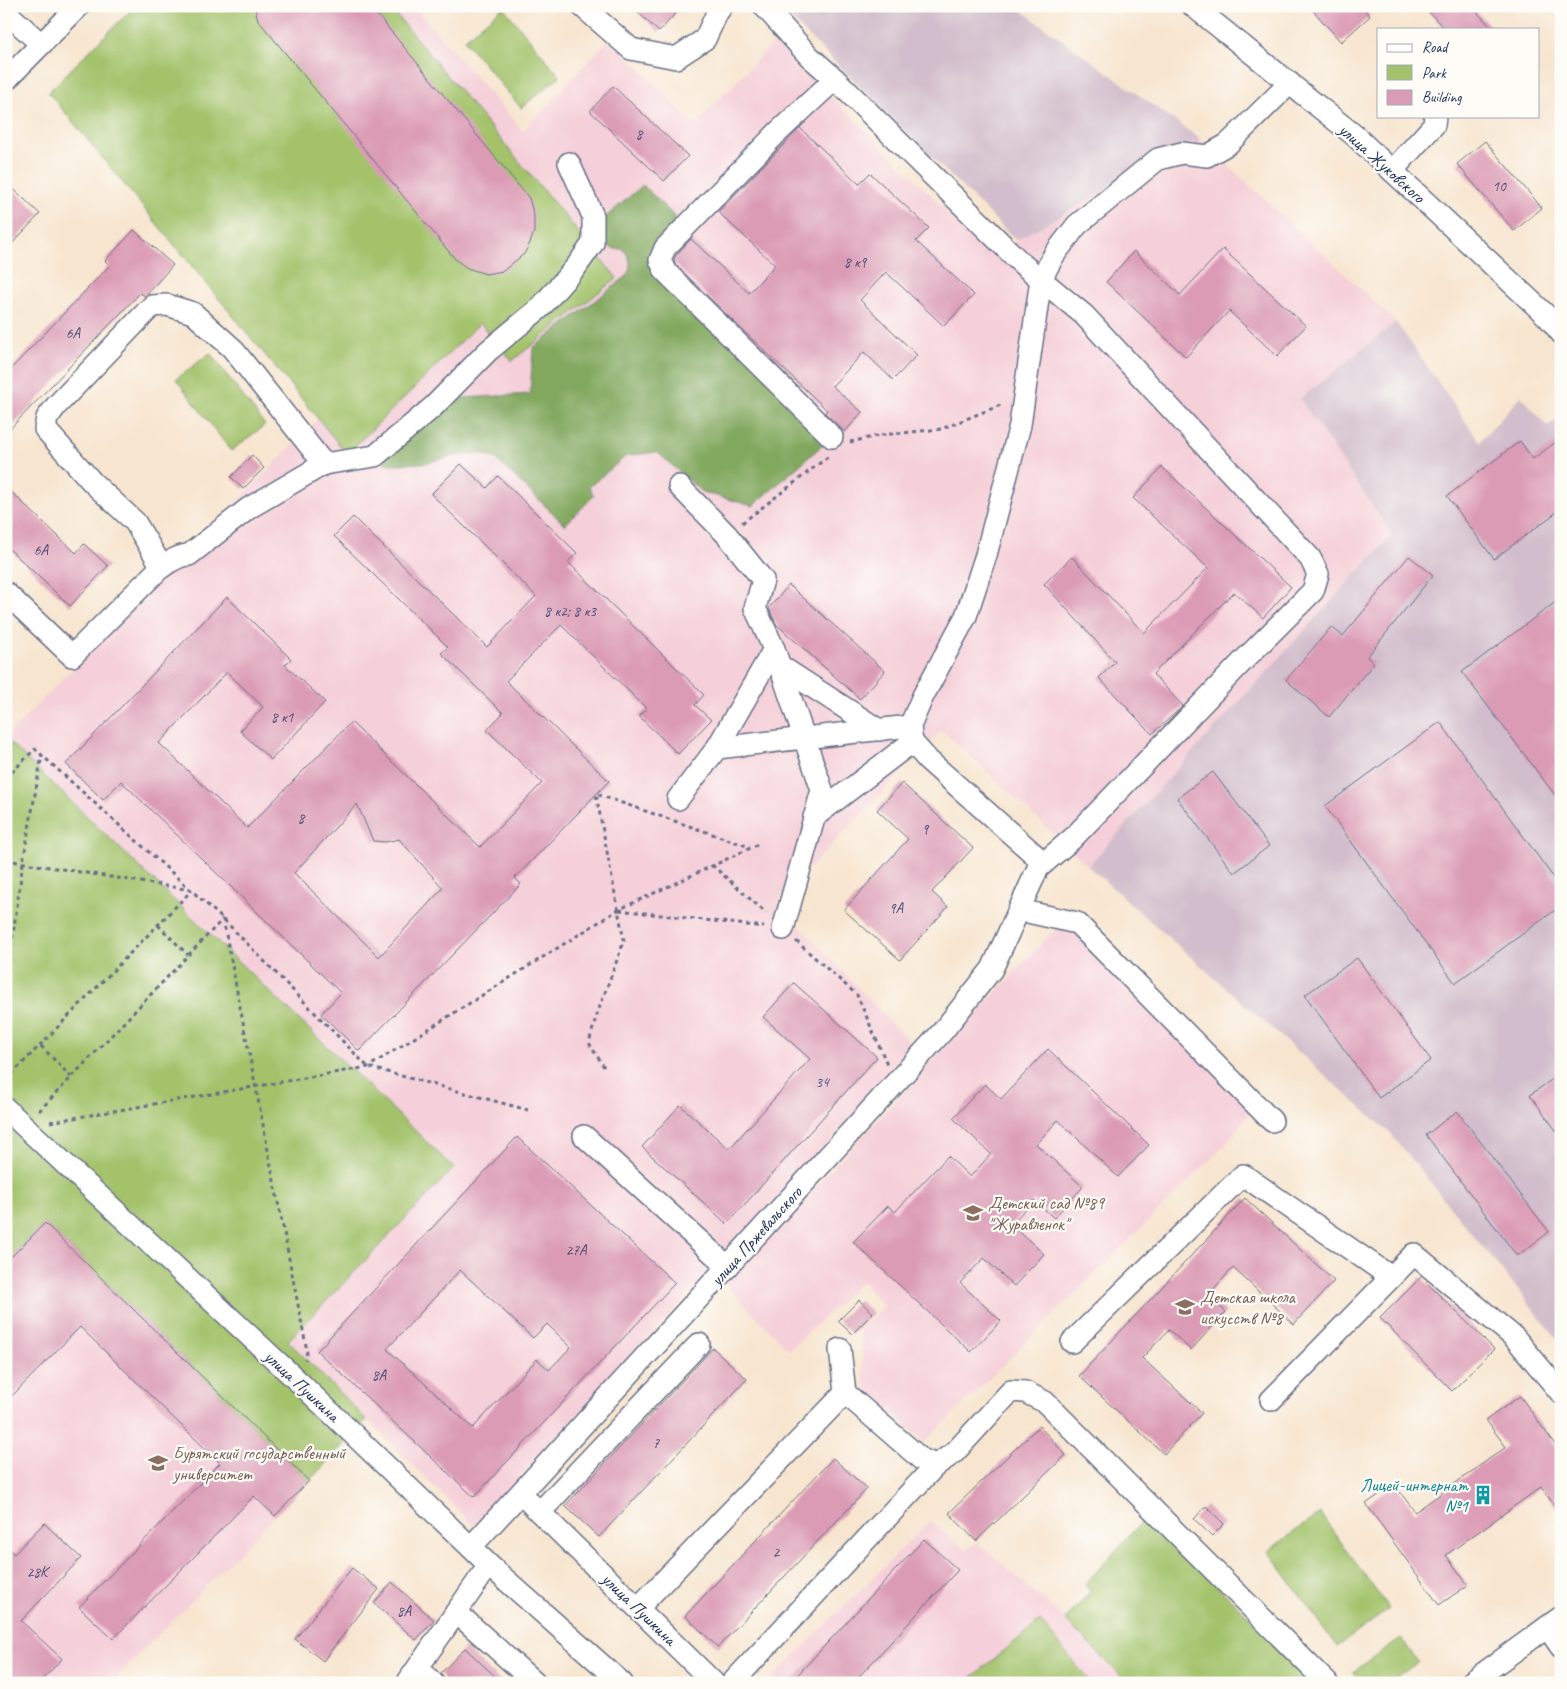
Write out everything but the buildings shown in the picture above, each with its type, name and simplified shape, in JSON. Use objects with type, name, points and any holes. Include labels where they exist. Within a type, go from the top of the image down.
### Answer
[{"type":"street","points":[[6,80],[79,6]]},
{"type":"street","points":[[582,6],[631,49],[676,58],[705,39],[722,6]]},
{"type":"street","name":"улица Пржевальского","points":[[471,1547],[942,1032],[992,968],[1038,868],[1072,838],[1313,591],[1318,574],[1310,558],[1084,315],[1022,263],[835,79],[809,56],[764,6]]},
{"type":"street","name":"улица Жуковского","points":[[1199,8],[1354,135],[1548,317],[1561,333]]},
{"type":"street","points":[[6,12],[41,44]]},
{"type":"street","points":[[835,79],[777,133],[665,248],[660,260],[665,271],[836,445]]},
{"type":"street","points":[[814,817],[911,734],[923,696],[966,616],[1020,425],[1041,279],[1054,255],[1077,225],[1158,159],[1182,153],[1207,156],[1228,144],[1290,83]]},
{"type":"street","points":[[1392,171],[1434,125],[1435,118]]},
{"type":"street","points":[[6,593],[72,656],[162,567],[172,560],[184,555],[190,555],[249,508],[324,464],[375,456],[432,407],[488,352],[540,308],[576,267],[592,243],[592,216],[569,163]]},
{"type":"street","points":[[162,567],[135,522],[93,482],[45,429],[47,418],[56,406],[152,306],[167,305],[193,313],[232,348],[324,464]]},
{"type":"street","points":[[679,486],[727,535],[763,580],[755,608],[777,658],[822,790],[783,929]]},
{"type":"street","points":[[777,658],[879,730]]},
{"type":"street","points":[[678,800],[717,748],[777,658]]},
{"type":"street","points":[[717,748],[879,730],[911,734],[928,760],[1044,863]]},
{"type":"street","points":[[1019,910],[1077,923],[1272,1121]]},
{"type":"street","name":"улица Пушкина","points":[[6,1109],[300,1384],[489,1565],[622,1683]]},
{"type":"street","points":[[584,1136],[728,1267]]},
{"type":"street","points":[[1072,1342],[1243,1175],[1391,1277]]},
{"type":"street","points":[[1270,1400],[1414,1254],[1515,1338],[1561,1393]]},
{"type":"street","points":[[540,1512],[699,1344]]},
{"type":"street","points":[[840,1349],[844,1393],[921,1459],[936,1465]]},
{"type":"street","points":[[732,1683],[936,1465],[954,1452],[1011,1391],[1025,1392],[1045,1402],[1327,1683]]},
{"type":"street","points":[[638,1608],[844,1393]]},
{"type":"street","name":"улица Пушкина","points":[[521,1494],[714,1683]]},
{"type":"street","points":[[433,1683],[412,1675],[489,1565]]},
{"type":"street","points":[[456,1612],[535,1683]]},
{"type":"street","points":[[1483,1679],[1554,1622],[1561,1647]]},
{"type":"path","points":[[727,535],[836,445],[882,435],[941,429],[1024,395]]},
{"type":"path","points":[[6,778],[35,749],[223,919],[368,1066],[528,1110]]},
{"type":"path","points":[[6,986],[23,862],[42,755]]},
{"type":"path","points":[[604,1067],[589,1043],[596,1017],[624,941],[596,794],[751,848]]},
{"type":"path","points":[[25,1126],[368,1066],[618,910],[759,844]]},
{"type":"path","points":[[6,860],[192,890]]},
{"type":"path","points":[[712,866],[857,995],[895,1083]]},
{"type":"path","points":[[6,1080],[192,890]]},
{"type":"path","points":[[618,910],[783,929]]},
{"type":"path","points":[[25,1126],[223,919]]},
{"type":"path","points":[[223,919],[307,1351],[300,1384]]},
{"type":"path","points":[[158,925],[188,955]]},
{"type":"path","points":[[40,1046],[71,1077]]},
{"type":"shaded area","points":[[137,6],[413,6],[523,131],[610,38],[695,125],[775,41],[994,257],[1016,240],[1200,139],[1396,322],[1300,399],[1392,535],[1088,866],[942,730],[777,902],[916,1049],[474,1526],[288,1341],[454,1168],[6,739],[318,419],[48,92]]},
{"type":"shaded area","points":[[778,6],[1015,6],[1200,139],[1016,240]]},
{"type":"shaded area","points":[[1396,322],[1480,442],[1521,396],[1547,426],[1561,418],[1561,1343],[1390,1133],[1088,866],[1392,535],[1300,399]]},
{"type":"shaded area","name":"Детский сад №89 \"Журавленок\"","points":[[1063,920],[1257,1103],[1224,1146],[924,1443],[865,1387],[860,1330],[884,1307],[862,1281],[789,1350],[725,1284]]},
{"type":"shaded area","name":"Бурятский государственный университет","points":[[45,1223],[309,1481],[111,1683],[6,1683],[6,1262]]},
{"type":"shaded area","points":[[1145,1518],[1319,1683],[767,1683],[930,1521],[966,1550],[977,1542],[1065,1619],[1090,1592],[1085,1584]]},
{"type":"green space","points":[[135,6],[389,6],[617,278],[512,361],[480,323],[347,454],[48,92]]},
{"type":"green space","points":[[503,7],[560,76],[521,108],[464,40]]},
{"type":"green space","points":[[643,185],[680,222],[655,252],[826,442],[753,506],[702,492],[657,452],[626,456],[589,487],[594,496],[565,525],[495,458],[479,453],[453,456],[425,463],[391,464],[379,461],[446,399],[530,394],[533,348],[627,276],[630,268],[628,256],[623,249],[614,249],[603,244],[601,221]]},
{"type":"green space","points":[[210,353],[265,425],[231,451],[176,379]]},
{"type":"green space","points":[[6,739],[454,1168],[288,1341],[367,1420],[309,1481],[45,1223],[6,1262]]},
{"type":"green space","points":[[1320,1513],[1389,1609],[1337,1647],[1268,1551]]},
{"type":"green space","points":[[1145,1518],[1319,1683],[1128,1683],[1065,1620],[1090,1592],[1085,1584]]},
{"type":"green space","points":[[1040,1621],[1091,1683],[975,1683],[971,1678]]},
{"type":"green space","points":[[1401,1638],[1418,1662],[1389,1683],[1361,1683],[1353,1672]]},
{"type":"place","name":"Детский сад №89 \"Журавленок\"","points":[[973,1213]]},
{"type":"place","name":"Детская школа искусств №8","points":[[1185,1307]]},
{"type":"place","name":"Бурятский государственный университет","points":[[158,1463]]},
{"type":"place","name":"Лицей-интернат №1","points":[[1483,1495]]}]
